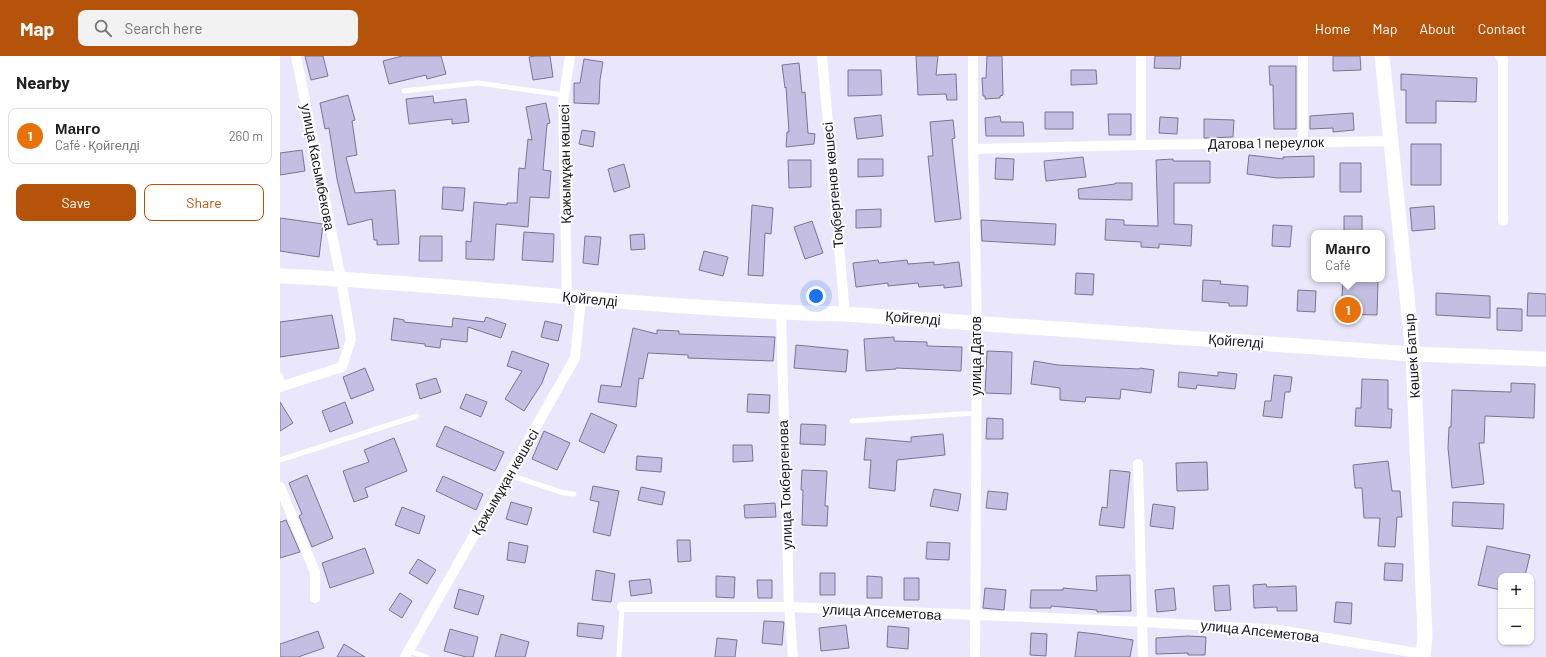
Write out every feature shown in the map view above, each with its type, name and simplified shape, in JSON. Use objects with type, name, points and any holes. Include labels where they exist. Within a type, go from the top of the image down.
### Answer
[{"type":"street","name":"улица Касымбекова","points":[[281,382],[342,367],[351,339],[341,279],[296,56]]},
{"type":"street","name":"Қажымұқан көшесі","points":[[407,654],[575,358],[574,298],[564,96],[570,56]]},
{"type":"street","name":"Тоқбергенов көшесі","points":[[822,56],[845,314]]},
{"type":"street","name":"улица Датов","points":[[973,56],[972,149],[977,323],[974,616],[975,657]]},
{"type":"street","points":[[1141,56],[1141,145]]},
{"type":"street","points":[[1303,56],[1303,142]]},
{"type":"street","name":"Көшек Батыр","points":[[1382,56],[1413,354],[1425,636],[1423,656]]},
{"type":"street","points":[[1500,56],[1503,60],[1502,221]]},
{"type":"street","name":"Датова 1 переулок","points":[[972,149],[1303,142],[1391,142]]},
{"type":"street","name":"Қойгелді","points":[[280,276],[341,279],[781,313],[845,314],[1413,354],[1546,359]]},
{"type":"street","name":"улица Токбергенова","points":[[781,313],[789,607],[793,657]]},
{"type":"street","points":[[1138,464],[1143,657]]},
{"type":"street","points":[[280,488],[314,572],[315,598]]},
{"type":"street","name":"улица Апсеметова","points":[[622,607],[789,607],[1143,622],[1279,630],[1423,656]]},
{"type":"lane","points":[[404,91],[478,83],[564,96]]},
{"type":"lane","points":[[852,421],[976,413]]},
{"type":"lane","points":[[280,460],[417,416]]},
{"type":"lane","points":[[509,475],[564,493],[574,494]]},
{"type":"lane","points":[[619,657],[622,607]]},
{"type":"lane","points":[[407,654],[427,657]]},
{"type":"building","points":[[305,56],[323,56],[328,76],[311,80]]},
{"type":"building","points":[[402,56],[441,56],[446,74],[427,79],[426,75],[389,84],[383,61]]},
{"type":"building","points":[[550,56],[553,77],[533,80],[529,57]]},
{"type":"building","points":[[916,56],[938,56],[936,75],[956,74],[957,100],[947,100],[946,94],[918,95]]},
{"type":"building","points":[[987,56],[1002,56],[1003,95],[1000,96],[1000,98],[985,99],[985,96],[983,96],[982,78],[986,78]]},
{"type":"building","points":[[1155,56],[1181,56],[1180,69],[1154,68]]},
{"type":"building","points":[[1333,56],[1360,56],[1361,70],[1333,71]]},
{"type":"building","points":[[584,59],[603,62],[600,80],[599,104],[574,103],[574,83],[580,83]]},
{"type":"building","points":[[799,63],[802,93],[805,92],[808,133],[815,134],[814,144],[786,147],[787,132],[789,132],[786,87],[785,88],[782,65]]},
{"type":"building","points":[[1269,66],[1296,66],[1296,129],[1274,129],[1273,85],[1270,85]]},
{"type":"building","points":[[848,70],[881,70],[882,95],[848,96]]},
{"type":"building","points":[[1071,70],[1096,70],[1097,84],[1071,85]]},
{"type":"building","points":[[1401,74],[1477,78],[1476,102],[1436,101],[1436,123],[1406,123],[1406,90],[1401,90]]},
{"type":"building","points":[[348,95],[355,120],[352,121],[357,155],[346,157],[355,193],[395,190],[399,244],[377,245],[377,240],[374,240],[372,219],[348,225],[337,179],[329,128],[325,129],[320,103]]},
{"type":"building","points":[[433,96],[434,103],[466,99],[469,122],[452,124],[452,119],[409,124],[406,99]]},
{"type":"building","points":[[546,103],[550,123],[547,124],[543,170],[551,171],[549,198],[530,197],[528,227],[496,224],[494,260],[466,259],[466,241],[471,242],[474,202],[507,205],[507,203],[517,203],[519,168],[525,169],[528,139],[532,140],[526,107]]},
{"type":"building","points":[[1045,112],[1073,112],[1073,129],[1045,129]]},
{"type":"building","points":[[1353,113],[1354,130],[1333,132],[1333,128],[1310,129],[1310,116]]},
{"type":"building","points":[[1108,114],[1131,114],[1131,135],[1109,135]]},
{"type":"building","points":[[881,115],[883,136],[857,139],[854,118]]},
{"type":"building","points":[[1000,116],[1001,122],[1023,122],[1024,136],[986,136],[985,118]]},
{"type":"building","points":[[1160,117],[1178,118],[1177,134],[1159,133]]},
{"type":"building","points":[[1204,119],[1234,120],[1233,137],[1204,138]]},
{"type":"building","points":[[953,120],[955,138],[952,139],[961,219],[935,222],[928,156],[933,156],[930,122]]},
{"type":"building","points":[[582,130],[595,132],[593,147],[579,144]]},
{"type":"building","points":[[1411,144],[1441,144],[1441,185],[1411,185]]},
{"type":"building","points":[[302,150],[305,171],[280,175],[280,153]]},
{"type":"building","points":[[1249,155],[1283,159],[1283,157],[1314,156],[1314,177],[1277,178],[1247,174]]},
{"type":"building","points":[[1083,157],[1086,177],[1046,181],[1044,161]]},
{"type":"building","points":[[996,158],[1014,159],[1013,180],[995,179]]},
{"type":"building","points":[[858,159],[883,159],[883,176],[858,177]]},
{"type":"building","points":[[1173,159],[1173,161],[1210,161],[1210,183],[1174,183],[1174,224],[1192,225],[1191,246],[1159,244],[1159,248],[1141,247],[1141,242],[1105,240],[1106,219],[1124,220],[1124,225],[1158,226],[1156,160]]},
{"type":"building","points":[[788,160],[811,160],[811,187],[789,188]]},
{"type":"building","points":[[1340,163],[1361,163],[1361,192],[1340,192]]},
{"type":"building","points":[[624,164],[630,187],[614,192],[608,169]]},
{"type":"building","points":[[1115,183],[1132,183],[1132,200],[1079,199],[1078,189]]},
{"type":"building","points":[[443,187],[465,188],[463,211],[442,209]]},
{"type":"building","points":[[752,205],[773,208],[771,234],[765,233],[763,276],[748,275]]},
{"type":"building","points":[[1434,206],[1435,229],[1412,231],[1410,208]]},
{"type":"building","points":[[881,209],[881,227],[856,228],[856,210]]},
{"type":"building","points":[[1344,216],[1362,216],[1362,230],[1344,230]]},
{"type":"building","points":[[280,218],[323,224],[319,257],[280,251]]},
{"type":"building","points":[[981,220],[1056,224],[1055,245],[982,241]]},
{"type":"building","points":[[812,221],[823,253],[805,259],[794,227]]},
{"type":"building","points":[[1273,225],[1292,226],[1290,247],[1272,246]]},
{"type":"building","points":[[524,232],[554,234],[553,262],[522,260]]},
{"type":"building","points":[[644,234],[645,249],[631,250],[630,235]]},
{"type":"building","points":[[420,236],[442,236],[442,261],[419,261]]},
{"type":"building","points":[[585,236],[601,237],[598,265],[583,263]]},
{"type":"building","points":[[704,251],[728,257],[723,276],[699,270]]},
{"type":"building","points":[[878,260],[879,263],[907,260],[908,264],[934,262],[934,265],[959,262],[962,286],[944,288],[944,285],[919,287],[918,283],[888,286],[888,283],[856,287],[853,263]]},
{"type":"building","points":[[1076,273],[1094,274],[1093,295],[1075,294]]},
{"type":"building","points":[[1203,280],[1221,281],[1220,284],[1248,286],[1247,306],[1229,306],[1229,303],[1202,301]]},
{"type":"building","points":[[1343,282],[1378,282],[1377,315],[1341,314]]},
{"type":"building","points":[[1298,290],[1316,291],[1315,312],[1297,311]]},
{"type":"building","points":[[1436,293],[1490,296],[1490,318],[1436,315]]},
{"type":"building","points":[[1528,293],[1546,294],[1546,316],[1527,316]]},
{"type":"building","points":[[1497,308],[1522,309],[1522,331],[1497,330]]},
{"type":"building","points":[[332,315],[339,348],[280,357],[280,322]]},
{"type":"building","points":[[486,317],[506,324],[501,338],[468,327],[467,342],[441,339],[440,348],[425,346],[425,344],[391,340],[394,318],[404,320],[404,322],[452,327],[453,318],[484,322]]},
{"type":"building","points":[[545,321],[562,325],[558,341],[541,337]]},
{"type":"building","points":[[633,328],[657,334],[657,330],[679,331],[679,334],[775,337],[773,361],[688,358],[688,355],[648,353],[643,379],[639,378],[636,407],[598,402],[601,385],[621,387]]},
{"type":"building","points":[[894,337],[894,341],[927,342],[927,346],[962,347],[961,371],[896,368],[866,371],[864,339]]},
{"type":"building","points":[[796,345],[848,350],[846,372],[794,368]]},
{"type":"building","points":[[512,351],[549,364],[542,383],[524,411],[505,399],[522,371],[507,366]]},
{"type":"building","points":[[987,351],[1012,352],[1011,394],[985,393]]},
{"type":"building","points":[[1034,361],[1058,365],[1140,368],[1154,370],[1151,393],[1121,389],[1120,399],[1086,397],[1085,402],[1060,400],[1060,388],[1031,384]]},
{"type":"building","points":[[365,368],[374,390],[351,399],[343,377]]},
{"type":"building","points":[[1179,372],[1218,376],[1218,372],[1237,374],[1235,389],[1197,385],[1196,389],[1178,387]]},
{"type":"building","points":[[1274,375],[1292,377],[1290,392],[1285,392],[1282,418],[1263,416],[1265,401],[1271,401]]},
{"type":"building","points":[[436,378],[441,392],[420,399],[416,384]]},
{"type":"building","points":[[1362,379],[1388,380],[1388,409],[1392,409],[1391,428],[1355,426],[1356,408],[1361,408]]},
{"type":"building","points":[[1511,383],[1535,384],[1534,418],[1485,416],[1484,443],[1479,443],[1484,484],[1452,488],[1448,448],[1449,427],[1451,427],[1452,390],[1511,392]]},
{"type":"building","points":[[466,394],[487,402],[481,417],[460,408]]},
{"type":"building","points":[[748,394],[770,395],[769,413],[747,412]]},
{"type":"building","points":[[280,402],[293,423],[280,431]]},
{"type":"building","points":[[345,402],[353,423],[330,432],[322,411]]},
{"type":"building","points":[[591,413],[617,425],[604,453],[579,441]]},
{"type":"building","points":[[987,418],[1003,419],[1003,439],[986,439]]},
{"type":"building","points":[[801,424],[826,425],[825,445],[800,444]]},
{"type":"building","points":[[445,426],[504,452],[495,471],[436,446]]},
{"type":"building","points":[[544,431],[570,443],[557,470],[532,459]]},
{"type":"building","points":[[943,434],[945,455],[897,460],[895,491],[869,488],[871,460],[864,460],[866,438],[911,442],[911,437]]},
{"type":"building","points":[[394,438],[407,471],[365,488],[368,497],[354,502],[343,471],[369,462],[364,450]]},
{"type":"building","points":[[733,445],[752,445],[753,461],[733,462]]},
{"type":"building","points":[[637,456],[662,458],[661,472],[636,470]]},
{"type":"building","points":[[1388,461],[1392,491],[1400,491],[1402,517],[1397,517],[1395,547],[1378,546],[1380,518],[1364,518],[1362,488],[1355,488],[1353,465]]},
{"type":"building","points":[[1207,462],[1208,490],[1177,491],[1176,463]]},
{"type":"building","points":[[802,470],[827,471],[825,506],[828,506],[827,526],[802,525]]},
{"type":"building","points":[[1110,470],[1130,472],[1124,528],[1099,525],[1102,507],[1107,508]]},
{"type":"building","points":[[307,475],[333,538],[312,547],[299,516],[302,514],[289,483]]},
{"type":"building","points":[[443,476],[483,494],[476,510],[436,491]]},
{"type":"building","points":[[593,486],[619,491],[610,536],[593,532],[599,502],[590,500]]},
{"type":"building","points":[[641,487],[665,492],[662,505],[638,500]]},
{"type":"building","points":[[934,489],[961,494],[958,511],[930,506]]},
{"type":"building","points":[[988,491],[1008,493],[1006,510],[986,508]]},
{"type":"building","points":[[511,502],[532,508],[527,525],[506,519]]},
{"type":"building","points":[[1453,502],[1504,504],[1503,529],[1452,526]]},
{"type":"building","points":[[775,503],[776,517],[745,518],[744,505]]},
{"type":"building","points":[[1153,504],[1175,507],[1173,529],[1150,526]]},
{"type":"building","points":[[402,507],[425,516],[419,534],[395,525]]},
{"type":"building","points":[[286,520],[300,552],[280,558],[280,522]]},
{"type":"building","points":[[677,540],[690,540],[691,561],[678,562]]},
{"type":"building","points":[[509,542],[528,546],[525,563],[507,560]]},
{"type":"building","points":[[927,542],[950,543],[949,560],[926,559]]},
{"type":"building","points":[[1487,546],[1530,555],[1526,573],[1498,573],[1498,589],[1478,585]]},
{"type":"building","points":[[365,548],[374,573],[330,588],[322,563]]},
{"type":"building","points":[[418,559],[436,570],[427,584],[409,573]]},
{"type":"building","points":[[1385,563],[1403,564],[1402,581],[1384,580]]},
{"type":"building","points":[[596,570],[615,574],[611,602],[592,600]]},
{"type":"building","points":[[820,573],[835,573],[835,595],[820,595]]},
{"type":"building","points":[[1130,575],[1131,611],[1097,612],[1097,610],[1051,606],[1051,608],[1030,608],[1031,590],[1063,590],[1063,588],[1097,591],[1096,576]]},
{"type":"building","points":[[716,576],[735,577],[734,598],[716,597]]},
{"type":"building","points":[[867,576],[882,577],[882,598],[867,598]]},
{"type":"building","points":[[904,578],[919,578],[919,600],[904,600]]},
{"type":"building","points":[[650,579],[652,593],[631,596],[629,581]]},
{"type":"building","points":[[757,580],[772,580],[772,598],[758,598]]},
{"type":"building","points":[[1266,584],[1267,587],[1296,586],[1297,611],[1277,611],[1277,607],[1254,608],[1253,585]]},
{"type":"building","points":[[1229,585],[1231,610],[1215,611],[1213,586]]},
{"type":"building","points":[[985,588],[1006,590],[1004,610],[983,608]]},
{"type":"building","points":[[1174,588],[1176,610],[1157,612],[1155,590]]},
{"type":"building","points":[[459,589],[484,596],[478,615],[454,608]]},
{"type":"building","points":[[400,593],[412,601],[402,618],[389,610]]},
{"type":"building","points":[[1336,602],[1352,603],[1351,624],[1334,622]]},
{"type":"building","points":[[764,621],[784,622],[782,645],[762,643]]},
{"type":"building","points":[[578,623],[604,626],[602,639],[577,636]]},
{"type":"building","points":[[846,625],[849,648],[821,651],[819,628]]},
{"type":"building","points":[[888,626],[909,628],[908,649],[887,647]]},
{"type":"building","points":[[450,629],[478,637],[473,657],[466,657],[444,651]]},
{"type":"building","points":[[318,631],[324,648],[298,657],[280,657],[280,644]]},
{"type":"building","points":[[1078,632],[1133,640],[1130,657],[1075,657]]},
{"type":"building","points":[[1031,633],[1047,634],[1046,656],[1030,655]]},
{"type":"building","points":[[501,634],[529,642],[525,657],[495,657]]},
{"type":"building","points":[[1188,636],[1206,637],[1205,655],[1188,655],[1188,653],[1156,654],[1156,638]]},
{"type":"building","points":[[717,638],[737,640],[735,657],[715,657]]},
{"type":"building","points":[[344,644],[365,657],[337,657]]},
{"type":"place","name":"Манго","points":[[1348,310]]}]
